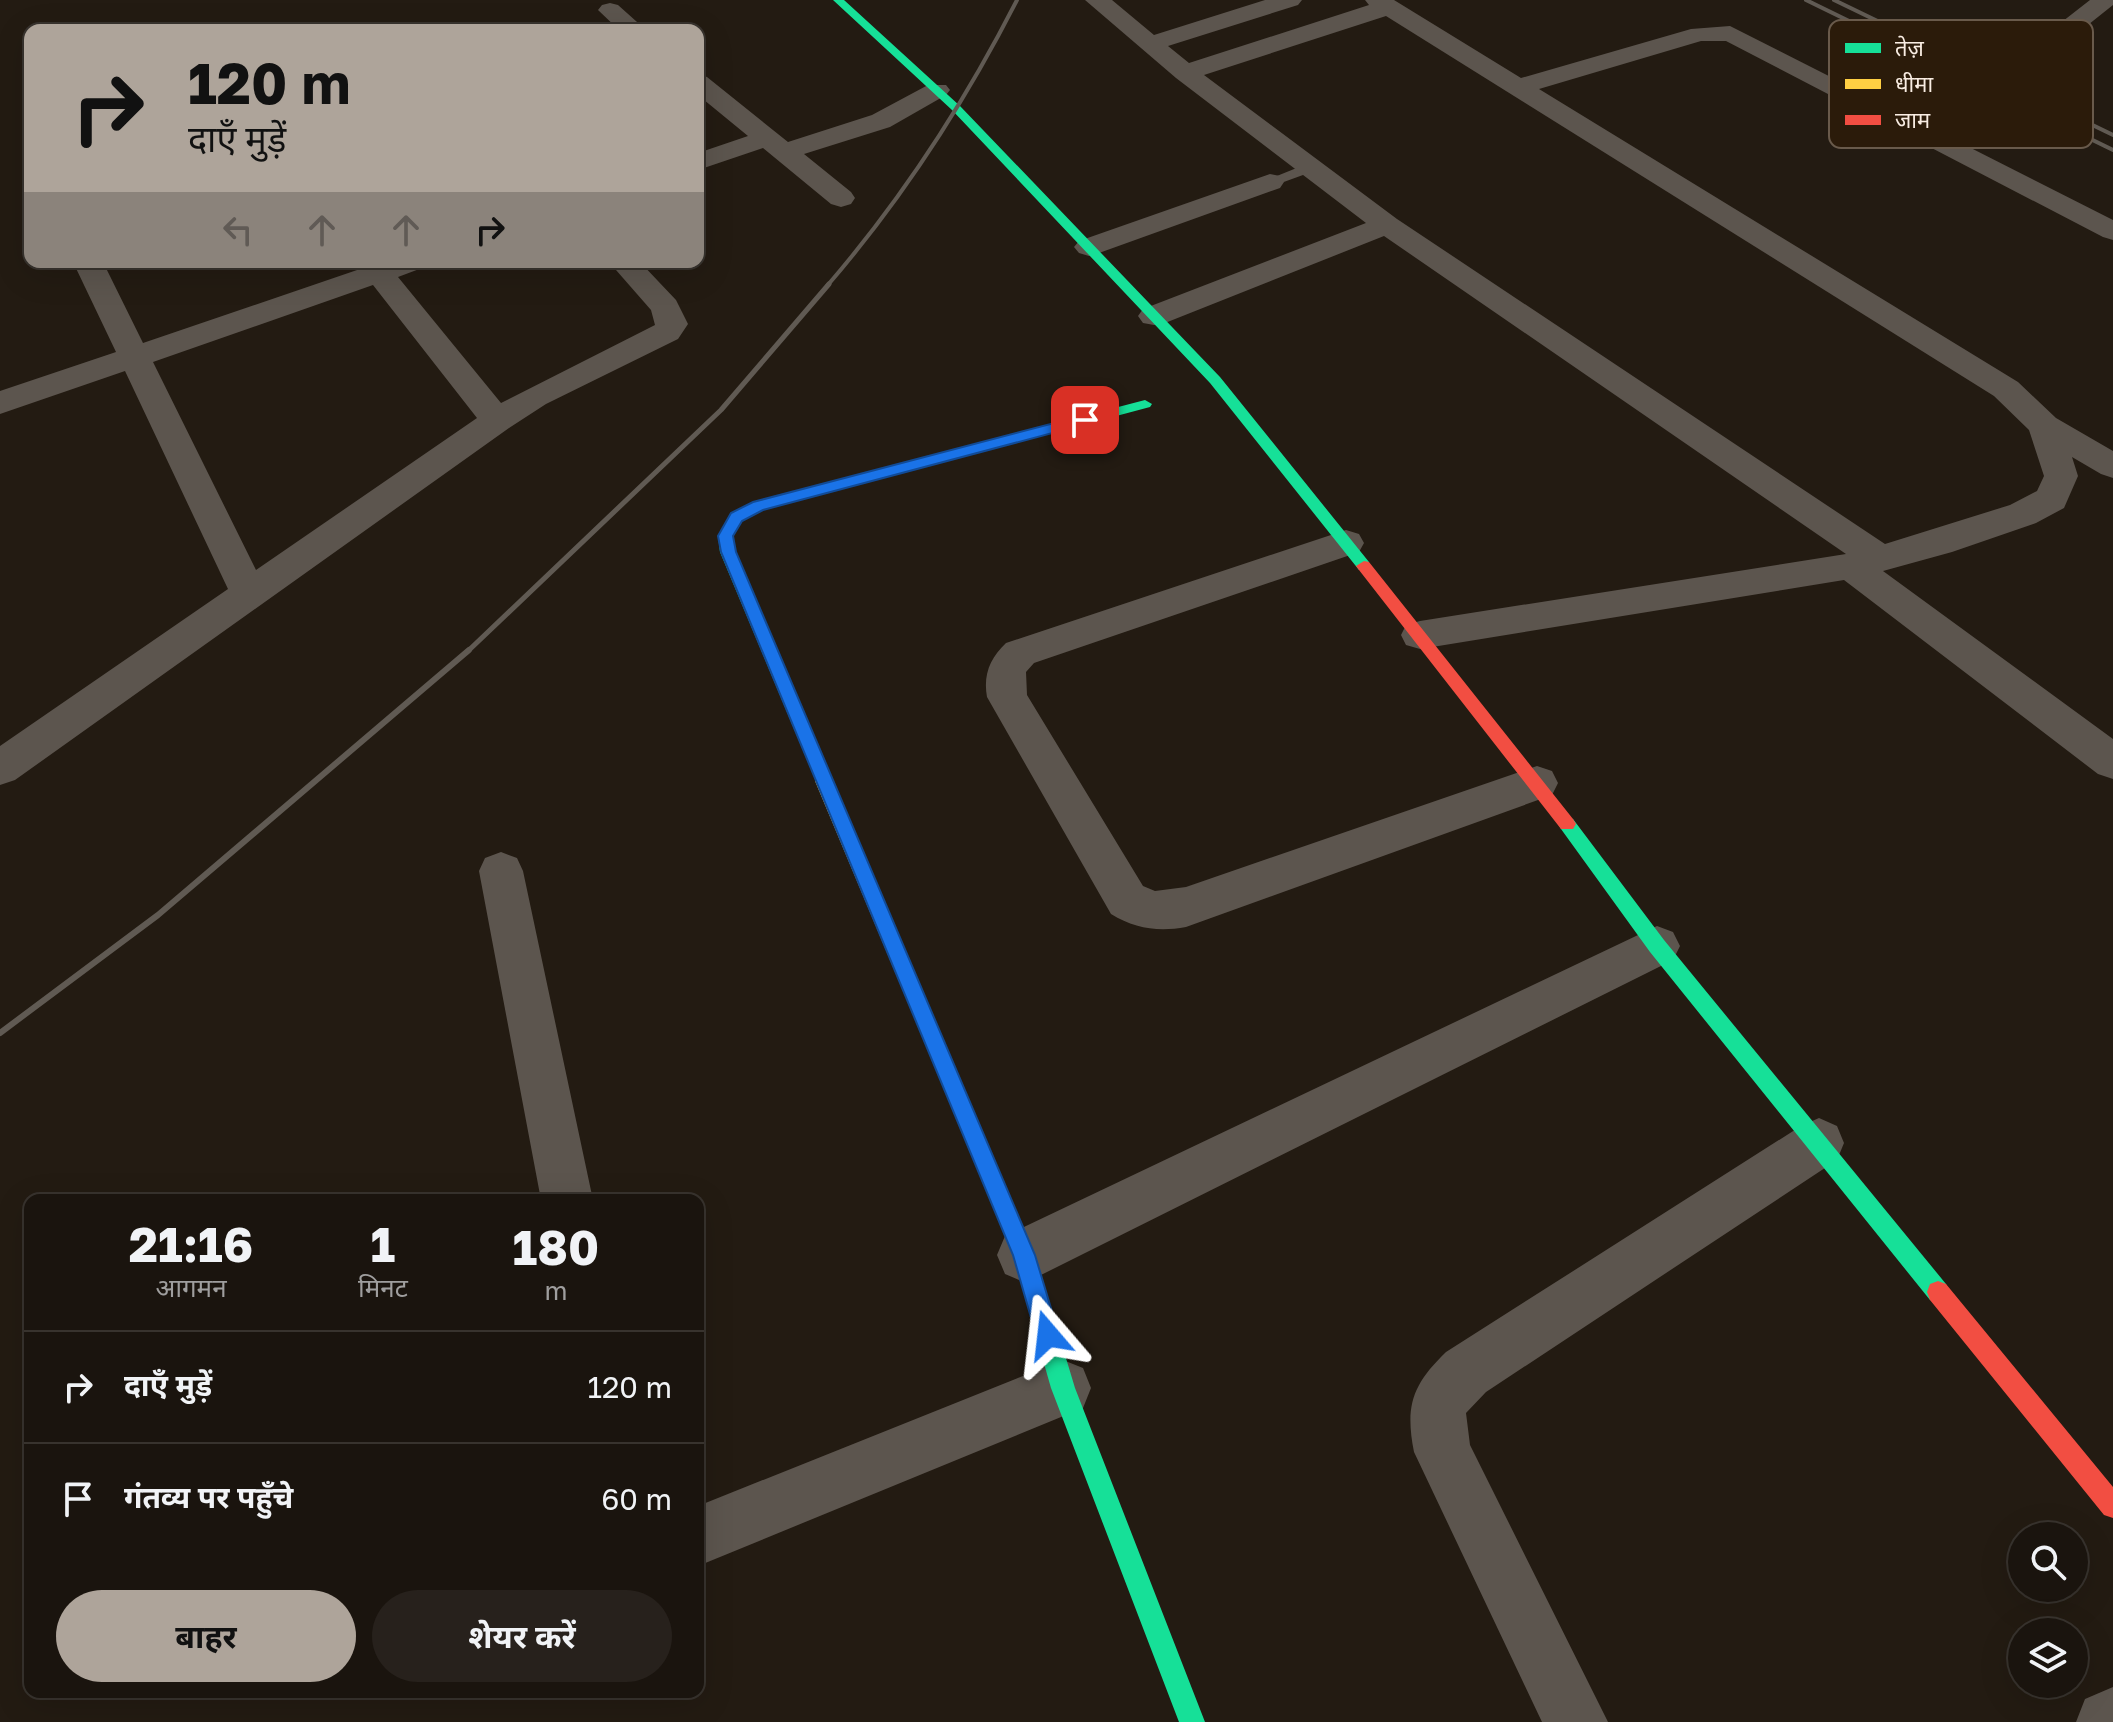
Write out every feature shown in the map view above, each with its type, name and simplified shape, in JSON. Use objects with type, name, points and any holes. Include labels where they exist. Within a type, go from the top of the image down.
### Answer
[{"type":"street","points":[[838,0],[937,90],[1215,380],[1537,783],[1657,946],[2113,1506]]},
{"type":"street","points":[[1150,44],[1290,0]]},
{"type":"street","points":[[2080,20],[2105,0]]},
{"type":"street","points":[[1104,1],[1185,73],[1309,168],[1865,562],[2113,762]]},
{"type":"street","points":[[1185,73],[1382,3],[2006,389],[2044,426],[2113,466]]},
{"type":"street","points":[[610,10],[627,24]]},
{"type":"street","points":[[1517,87],[1700,34],[1730,33],[1748,39],[1829,82]]},
{"type":"street","points":[[704,87],[841,198]]},
{"type":"street","points":[[704,161],[881,121],[937,90]]},
{"type":"street","points":[[1955,148],[2113,231]]},
{"type":"street","points":[[1089,247],[1270,182]]},
{"type":"street","points":[[1154,316],[1387,225]]},
{"type":"street","points":[[91,268],[249,593]]},
{"type":"street","points":[[0,403],[135,358],[374,268],[497,420]]},
{"type":"street","points":[[0,768],[497,420],[534,397],[667,332],[672,324],[665,307],[629,268]]},
{"type":"street","points":[[1145,404],[758,506],[736,517],[725,536],[728,552],[1024,1255],[1063,1388],[1192,1722]]},
{"type":"street","points":[[1420,635],[1865,562],[1939,543],[2023,514],[2051,499],[2061,476],[2044,426]]},
{"type":"street","points":[[1346,543],[1020,653],[1006,665],[1003,680],[1007,697],[1127,900],[1138,908],[1159,912],[1186,907],[1537,783]]},
{"type":"street","points":[[501,871],[566,1194]]},
{"type":"street","points":[[1024,1255],[1657,946]]},
{"type":"street","points":[[1576,1722],[1443,1452],[1436,1420],[1439,1397],[1466,1372],[1819,1143]]},
{"type":"street","points":[[704,1534],[1063,1388]]},
{"type":"lane","points":[[1270,182],[1309,168]]},
{"type":"railway","points":[[827,286],[881,219],[931,149],[1017,0]]},
{"type":"railway","points":[[1806,0],[1847,20]]},
{"type":"railway","points":[[1834,0],[1875,20]]},
{"type":"railway","points":[[2093,125],[2113,135]]},
{"type":"railway","points":[[2093,140],[2113,150]]},
{"type":"railway","points":[[467,652],[721,410],[829,284]]},
{"type":"railway","points":[[0,1033],[158,915],[469,650]]},
{"type":"traffic: fast","points":[[838,0],[956,108],[1215,380],[1364,566]]},
{"type":"traffic: fast","points":[[824,781],[728,552],[725,536],[736,517],[758,506],[1145,404]]},
{"type":"traffic: fast","points":[[1567,824],[1657,946],[1938,1292]]},
{"type":"traffic: fast","points":[[969,1124],[1024,1255],[1063,1388],[1192,1722]]},
{"type":"traffic: slow","points":[[824,781],[969,1124]]},
{"type":"traffic: jam","points":[[1364,566],[1567,824]]},
{"type":"traffic: jam","points":[[1938,1292],[2113,1506]]},
{"type":"route","points":[[1048,1335],[1024,1255],[728,552],[725,536],[736,517],[758,506],[1085,420]]}]
